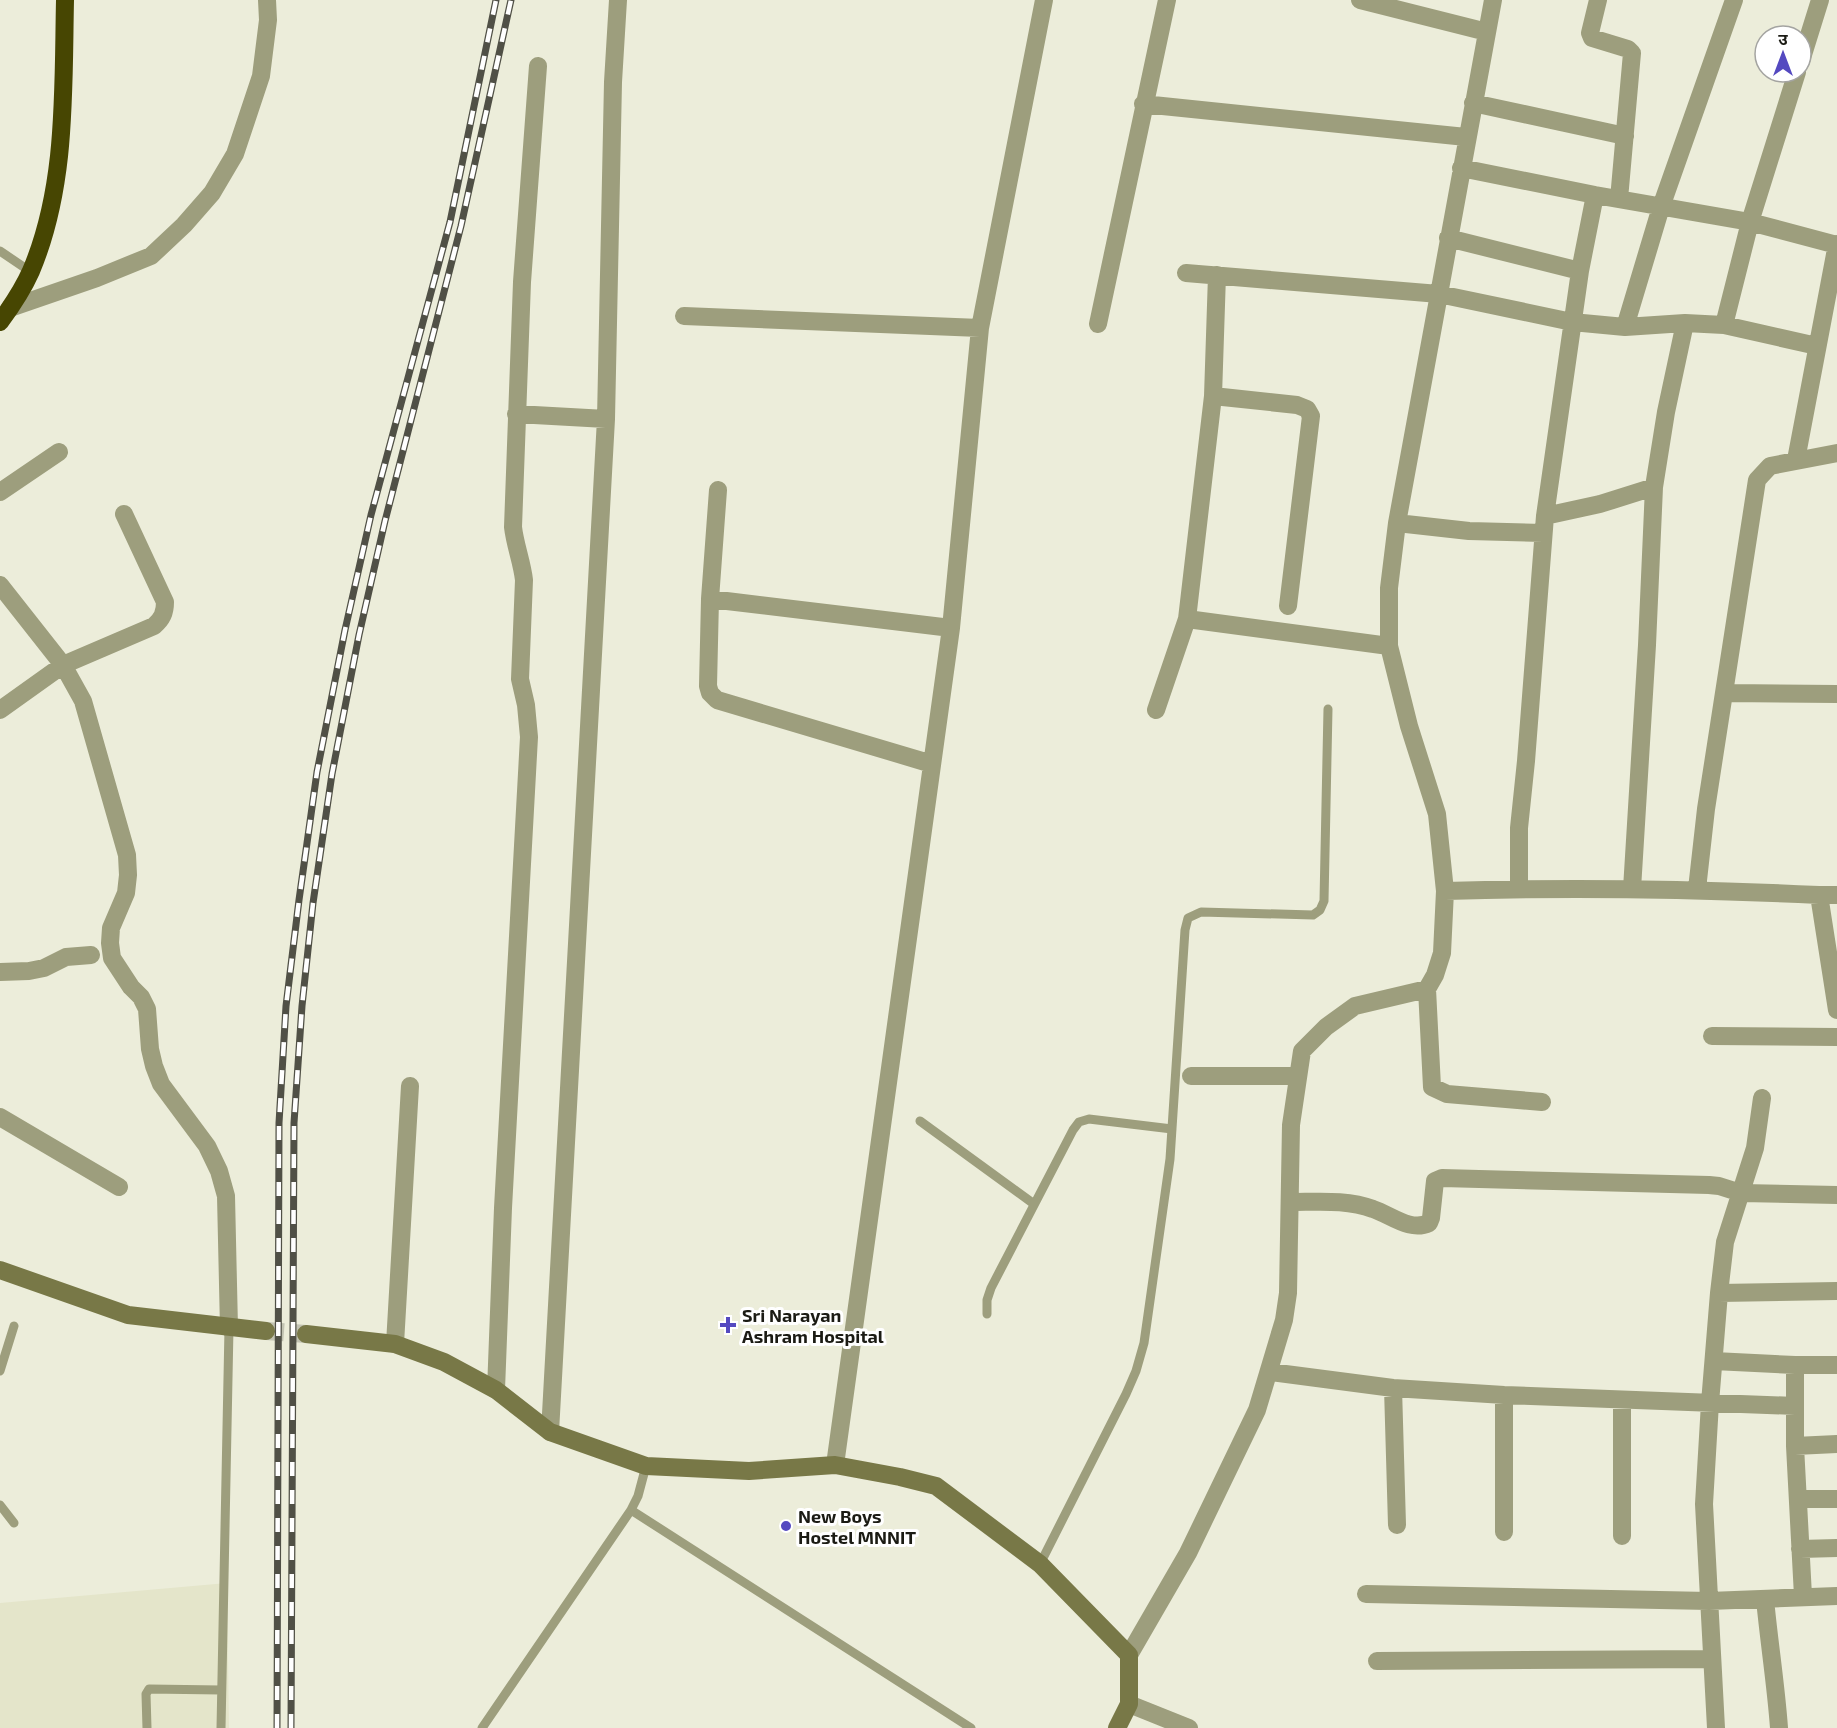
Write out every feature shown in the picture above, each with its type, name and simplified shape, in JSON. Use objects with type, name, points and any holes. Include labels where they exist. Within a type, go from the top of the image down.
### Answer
[{"type":"highway","points":[[5,315],[31,272],[51,208],[62,140],[65,0]]},
{"type":"street","points":[[5,315],[151,255],[213,193],[235,154],[261,76],[268,20],[267,0]]},
{"type":"street","points":[[550,1432],[606,419],[613,82],[618,0]]},
{"type":"street","points":[[835,1465],[951,628],[980,328],[1044,0]]},
{"type":"street","points":[[1098,324],[1143,104],[1167,0]]},
{"type":"street","points":[[1360,0],[1487,32]]},
{"type":"street","points":[[1493,0],[1466,137],[1397,523],[1389,588],[1389,646],[1409,726],[1437,814],[1445,891],[1442,952],[1435,975],[1427,989],[1432,1087],[1447,1094],[1542,1102]]},
{"type":"street","points":[[1598,0],[1590,33],[1592,38],[1628,49],[1632,53],[1619,199]]},
{"type":"street","points":[[1625,327],[1661,207],[1734,0]]},
{"type":"street","points":[[1813,24],[1820,0]]},
{"type":"street","points":[[496,1390],[503,1208],[529,737],[526,705],[520,680],[524,580],[514,544],[513,526],[522,282],[538,66]]},
{"type":"street","points":[[1724,325],[1750,222],[1793,84]]},
{"type":"street","points":[[1143,104],[1466,137]]},
{"type":"street","points":[[1473,104],[1625,136]]},
{"type":"street","points":[[1461,168],[1595,195],[1750,222],[1837,245],[1832,296],[1817,346],[1796,460]]},
{"type":"street","points":[[1519,888],[1519,828],[1544,524],[1572,322],[1595,195]]},
{"type":"street","points":[[1448,238],[1580,271]]},
{"type":"street","points":[[1186,273],[1439,294],[1572,322],[1625,327],[1685,323],[1724,325],[1817,346]]},
{"type":"street","points":[[1156,710],[1187,619],[1213,396],[1217,275]]},
{"type":"street","points":[[684,316],[980,328]]},
{"type":"street","points":[[1632,889],[1654,487],[1666,412],[1685,323]]},
{"type":"street","points":[[1213,396],[1297,405],[1307,409],[1311,416],[1288,606]]},
{"type":"street","points":[[516,414],[606,419]]},
{"type":"street","points":[[0,492],[59,452]]},
{"type":"street","points":[[1697,889],[1706,809],[1757,480],[1770,466],[1837,453]]},
{"type":"street","points":[[1397,523],[1469,531],[1544,524],[1654,487]]},
{"type":"street","points":[[718,490],[708,686],[711,693],[717,700],[932,764]]},
{"type":"street","points":[[0,710],[63,665],[154,626],[161,619],[165,610],[165,602],[124,514]]},
{"type":"street","points":[[0,585],[63,665],[83,701],[128,855],[129,875],[126,893],[111,928],[112,958],[147,1009],[153,1066],[161,1084],[207,1146],[219,1171],[226,1196],[229,1328]]},
{"type":"street","points":[[711,599],[951,628]]},
{"type":"street","points":[[1187,619],[1389,646]]},
{"type":"street","points":[[1725,693],[1837,694]]},
{"type":"street","points":[[1445,891],[1519,888],[1697,889],[1837,895]]},
{"type":"street","points":[[1819,895],[1837,1010]]},
{"type":"street","points":[[0,972],[29,971],[44,968],[66,957],[91,955]]},
{"type":"street","points":[[1117,1728],[1130,1704],[1129,1655],[1188,1553],[1257,1410],[1270,1372],[1284,1320],[1288,1293],[1291,1125],[1302,1052],[1326,1027],[1355,1006],[1427,989]]},
{"type":"street","points":[[1712,1036],[1837,1038]]},
{"type":"street","points":[[1191,1076],[1298,1076]]},
{"type":"street","points":[[395,1344],[410,1086]]},
{"type":"street","points":[[1716,1728],[1704,1504],[1710,1403],[1725,1242],[1755,1148],[1761,1098]]},
{"type":"street","points":[[0,1117],[119,1187]]},
{"type":"street","points":[[1290,1202],[1361,1205],[1410,1225],[1422,1226],[1430,1223],[1433,1185],[1435,1181],[1442,1178],[1709,1185],[1741,1193],[1837,1195]]},
{"type":"street","points":[[0,1270],[128,1315],[267,1332]]},
{"type":"street","points":[[1719,1293],[1837,1291]]},
{"type":"street","points":[[306,1334],[395,1344],[444,1362],[496,1390],[550,1432],[646,1466],[749,1471],[835,1465],[936,1486],[1040,1564],[1129,1655]]},
{"type":"street","points":[[1714,1361],[1837,1365]]},
{"type":"street","points":[[1795,1365],[1795,1446],[1803,1596]]},
{"type":"street","points":[[1270,1372],[1393,1388],[1504,1395],[1795,1406]]},
{"type":"street","points":[[1393,1388],[1397,1525]]},
{"type":"street","points":[[1504,1395],[1504,1532]]},
{"type":"street","points":[[1622,1400],[1622,1536]]},
{"type":"street","points":[[1795,1446],[1837,1444]]},
{"type":"street","points":[[1798,1499],[1837,1498]]},
{"type":"street","points":[[1800,1549],[1837,1548]]},
{"type":"street","points":[[1366,1593],[1709,1601],[1837,1596]]},
{"type":"street","points":[[1765,1599],[1776,1680],[1779,1728]]},
{"type":"street","points":[[1377,1660],[1712,1659]]},
{"type":"street","points":[[1130,1704],[1189,1728]]},
{"type":"lane","points":[[0,251],[31,272]]},
{"type":"lane","points":[[1040,1564],[1136,1371],[1146,1332],[1166,1189],[1185,930],[1188,918],[1201,912],[1313,915],[1320,910],[1324,902],[1328,709]]},
{"type":"lane","points":[[987,1314],[987,1300],[991,1288],[1034,1203],[1079,1122],[1089,1119],[1172,1129]]},
{"type":"lane","points":[[920,1121],[1034,1203]]},
{"type":"lane","points":[[0,1371],[14,1326]]},
{"type":"lane","points":[[221,1728],[229,1328]]},
{"type":"lane","points":[[482,1728],[631,1510],[638,1496],[646,1466]]},
{"type":"lane","points":[[0,1505],[14,1523]]},
{"type":"lane","points":[[631,1510],[971,1728]]},
{"type":"lane","points":[[147,1728],[146,1695],[149,1689],[221,1690]]},
{"type":"shaded area","points":[[227,1583],[229,1728],[0,1728],[0,1603]]},
{"type":"tunnel","points":[[266,1331],[306,1334]]},
{"type":"railway","points":[[277,1728],[279,1123],[286,1006],[299,900],[317,772],[345,630],[371,515],[450,222],[496,0]]},
{"type":"railway","points":[[291,1728],[294,1123],[302,1006],[313,903],[332,774],[359,635],[385,521],[461,226],[511,0]]},
{"type":"place","name":"Sri Narayan Ashram Hospital","points":[[728,1325]]},
{"type":"place","name":"New Boys Hostel MNNIT","points":[[786,1526]]}]
